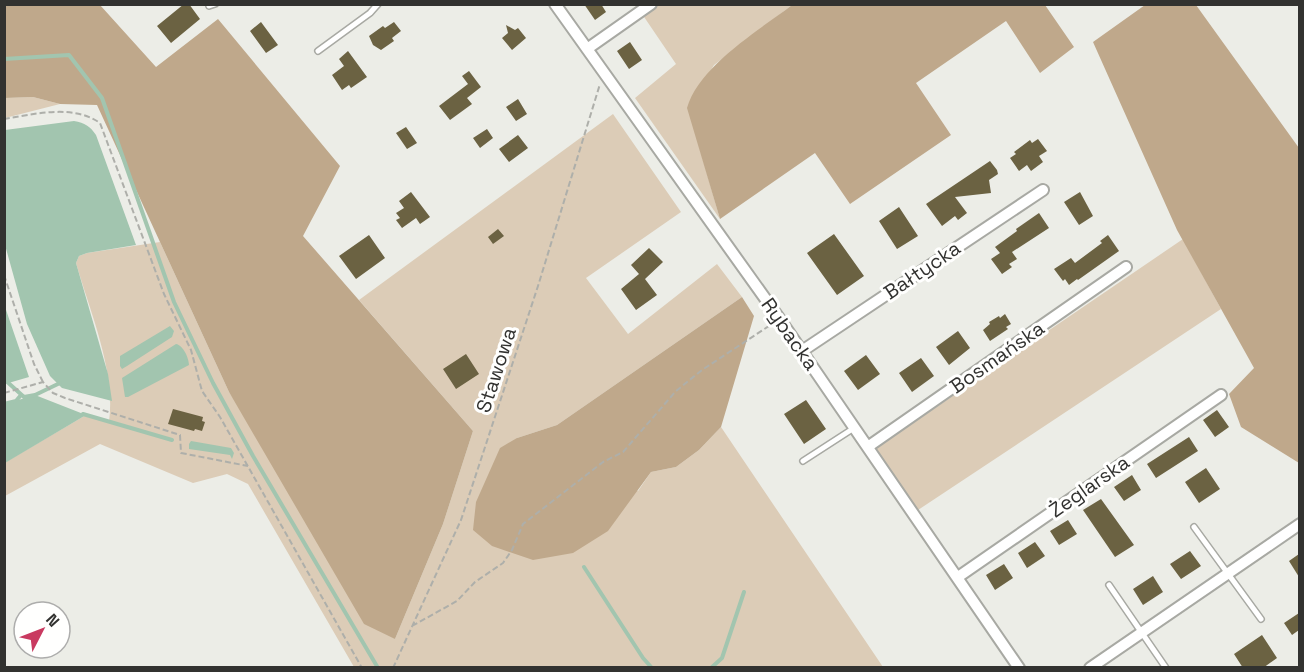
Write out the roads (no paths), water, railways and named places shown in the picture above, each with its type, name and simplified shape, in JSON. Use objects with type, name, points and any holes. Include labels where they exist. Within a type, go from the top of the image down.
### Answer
[{"type":"street","name":"Rybacka","points":[[555,4],[869,446],[1019,668]]},
{"type":"street","points":[[587,49],[651,4]]},
{"type":"street","name":"Bałtycka","points":[[802,351],[1043,190]]},
{"type":"street","name":"Bosmańska","points":[[869,446],[1126,267]]},
{"type":"street","name":"Żeglarska","points":[[958,577],[1221,395]]},
{"type":"street","points":[[1090,668],[1299,524]]},
{"type":"lane","points":[[318,51],[370,13],[378,4]]},
{"type":"lane","points":[[803,461],[855,427]]},
{"type":"lane","points":[[1194,527],[1261,620]]},
{"type":"lane","points":[[1109,585],[1166,668]]},
{"type":"waterway","points":[[4,59],[69,55],[102,98],[174,302],[213,383],[253,456],[378,668]]},
{"type":"waterway","points":[[4,379],[24,397],[35,395],[60,383]]},
{"type":"waterway","points":[[4,404],[16,401],[21,395]]},
{"type":"waterway","points":[[83,414],[172,440]]},
{"type":"waterway","points":[[584,567],[643,658],[652,668]]},
{"type":"waterway","points":[[711,668],[722,658],[744,592]]}]
